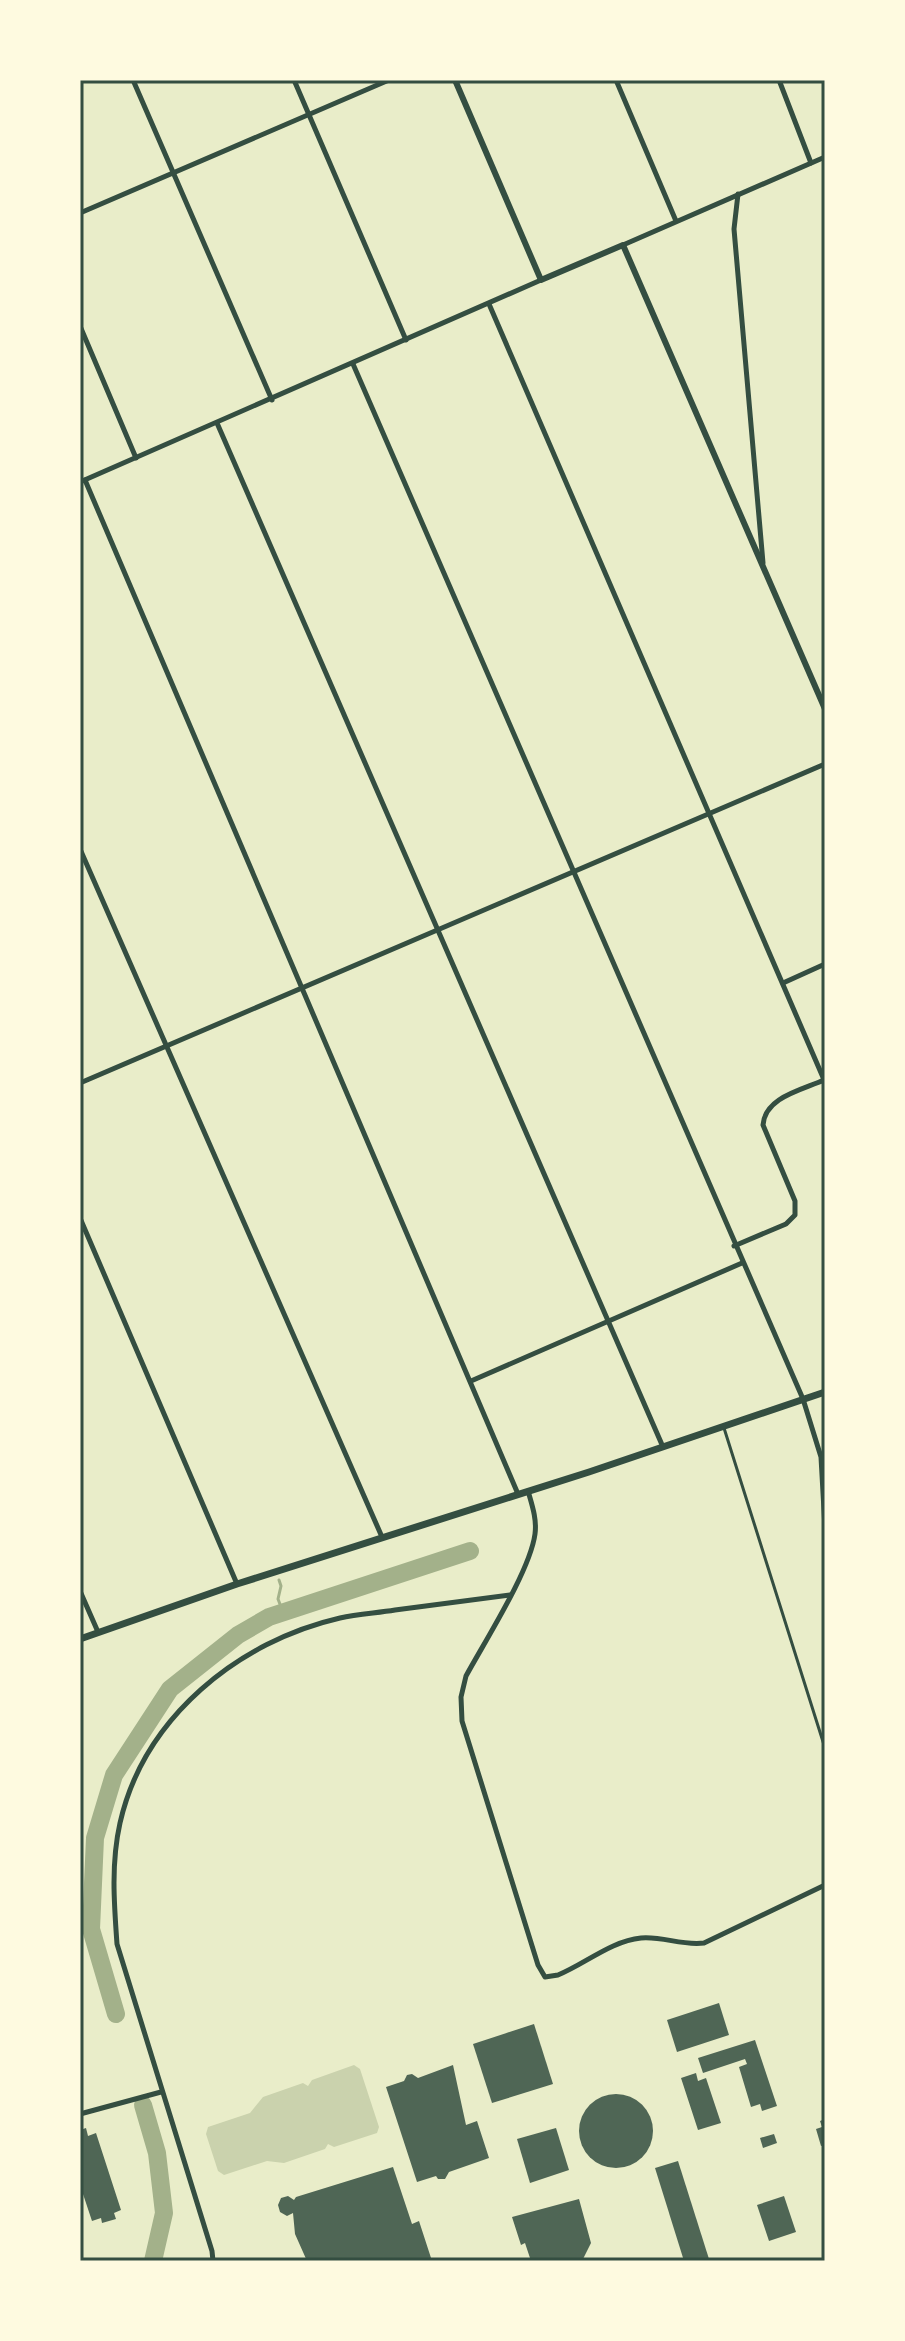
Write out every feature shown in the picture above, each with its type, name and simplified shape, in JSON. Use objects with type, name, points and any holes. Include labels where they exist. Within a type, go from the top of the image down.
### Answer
[{"type":"main road","points":[[80,1639],[237,1584],[825,1392]]},
{"type":"street","points":[[133,80],[272,400]]},
{"type":"street","points":[[294,80],[406,340]]},
{"type":"street","points":[[80,213],[389,80]]},
{"type":"street","points":[[455,80],[541,280]]},
{"type":"street","points":[[616,80],[676,221]]},
{"type":"street","points":[[779,80],[811,163]]},
{"type":"street","points":[[518,1494],[82,481],[825,157]]},
{"type":"street","points":[[738,194],[734,229],[764,568]]},
{"type":"street","points":[[623,245],[825,709]]},
{"type":"street","points":[[489,304],[825,1081],[772,1103],[763,1119],[795,1201],[795,1215],[786,1224],[734,1246]]},
{"type":"street","points":[[80,326],[136,458]]},
{"type":"street","points":[[353,364],[803,1399],[821,1457],[825,1528]]},
{"type":"street","points":[[217,423],[663,1447]]},
{"type":"street","points":[[80,1083],[825,764]]},
{"type":"street","points":[[80,849],[382,1537]]},
{"type":"street","points":[[783,983],[825,964]]},
{"type":"street","points":[[80,1218],[237,1584]]},
{"type":"street","points":[[471,1381],[742,1263]]},
{"type":"street","points":[[527,1490],[535,1513],[535,1534],[529,1557],[466,1676],[461,1697],[462,1721],[538,1965],[545,1977],[558,1975],[631,1940],[658,1938],[688,1945],[704,1943],[825,1885]]},
{"type":"street","points":[[80,1591],[98,1632]]},
{"type":"street","points":[[213,2261],[117,1944],[114,1857],[120,1821],[133,1785],[152,1748],[182,1707],[205,1684],[246,1655],[284,1635],[341,1617],[510,1595]]},
{"type":"street","points":[[80,2114],[161,2092]]},
{"type":"lane","points":[[723,1424],[825,1748]]},
{"type":"green space","points":[[354,2065],[360,2069],[379,2127],[377,2133],[334,2147],[328,2144],[325,2149],[284,2163],[267,2161],[224,2175],[218,2171],[206,2134],[208,2127],[250,2113],[263,2097],[303,2083],[308,2086],[312,2080]]},
{"type":"building","points":[[719,2003],[729,2035],[677,2052],[667,2020]]},
{"type":"building","points":[[534,2024],[553,2084],[492,2103],[473,2044]]},
{"type":"building","points":[[755,2040],[777,2106],[762,2111],[760,2104],[751,2107],[739,2067],[747,2064],[745,2059],[703,2073],[698,2058]]},
{"type":"building","points":[[453,2065],[466,2125],[477,2121],[489,2158],[449,2172],[445,2179],[436,2176],[417,2182],[386,2087],[404,2081],[407,2075],[418,2078]]},
{"type":"building","points":[[696,2073],[698,2081],[706,2078],[721,2123],[698,2130],[681,2078]]},
{"type":"building","points":[[616,2094],[637,2100],[647,2110],[653,2131],[647,2152],[637,2162],[616,2168],[595,2162],[585,2152],[579,2131],[585,2110],[595,2100]]},
{"type":"building","points":[[825,2119],[825,2145],[821,2146],[816,2129],[822,2127],[820,2121]]},
{"type":"building","points":[[86,2128],[88,2136],[96,2133],[121,2210],[114,2213],[116,2219],[102,2223],[101,2218],[92,2221],[80,2185],[80,2130]]},
{"type":"building","points":[[556,2128],[569,2170],[530,2183],[517,2139]]},
{"type":"building","points":[[774,2134],[777,2143],[763,2148],[760,2138]]},
{"type":"building","points":[[678,2161],[709,2259],[703,2261],[684,2261],[655,2168]]},
{"type":"building","points":[[393,2167],[412,2224],[419,2221],[432,2261],[307,2261],[295,2234],[293,2213],[287,2216],[280,2212],[278,2205],[281,2198],[288,2196],[294,2200]]},
{"type":"building","points":[[784,2196],[796,2232],[769,2241],[757,2205]]},
{"type":"building","points":[[579,2199],[591,2243],[582,2261],[531,2261],[525,2243],[521,2245],[512,2217]]},
{"type":"waterway","points":[[116,2014],[91,1929],[95,1838],[114,1775],[170,1689],[238,1635],[269,1617],[470,1551]]},
{"type":"waterway","points":[[279,1580],[278,1599],[283,1612]]},
{"type":"waterway","points":[[143,2105],[157,2153],[164,2213],[153,2261]]}]
